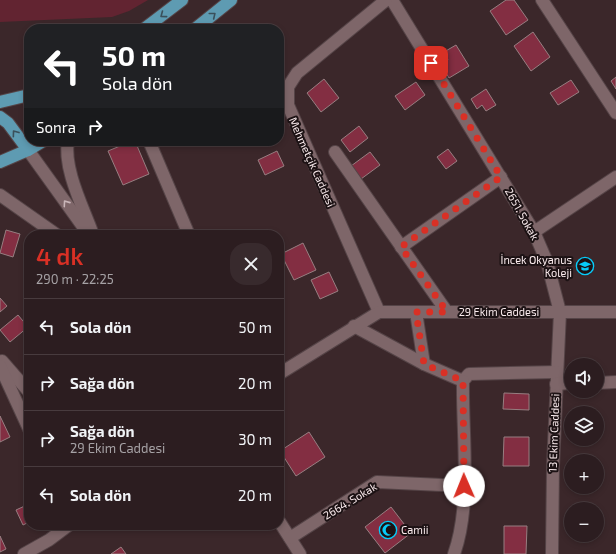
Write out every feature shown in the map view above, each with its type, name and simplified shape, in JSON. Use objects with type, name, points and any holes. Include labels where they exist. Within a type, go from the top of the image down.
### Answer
[{"type":"main road","points":[[151,24],[182,0]]},
{"type":"main road","points":[[201,24],[231,0]]},
{"type":"main road","points":[[0,102],[24,96]]},
{"type":"main road","points":[[0,117],[8,123],[24,145]]},
{"type":"main road","points":[[25,146],[28,150]]},
{"type":"main road","points":[[0,162],[35,146]]},
{"type":"street","name":"Mehmetçik Caddesi","points":[[379,312],[288,105],[288,87],[297,73],[386,0]]},
{"type":"street","name":"2651. Sokak","points":[[392,0],[534,232],[547,262],[560,312]]},
{"type":"street","points":[[542,0],[616,112]]},
{"type":"street","points":[[67,146],[68,163],[91,230]]},
{"type":"street","points":[[151,146],[187,230]]},
{"type":"street","points":[[28,150],[84,230]]},
{"type":"street","points":[[335,152],[447,312]]},
{"type":"street","points":[[401,247],[501,177]]},
{"type":"street","points":[[534,232],[616,177]]},
{"type":"street","points":[[0,194],[51,230]]},
{"type":"street","name":"29 Ekim Caddesi","points":[[284,371],[354,326],[379,312],[616,312]]},
{"type":"street","points":[[416,312],[424,364]]},
{"type":"street","name":"13 Ekim Caddesi","points":[[552,554],[556,378],[560,312]]},
{"type":"street","points":[[354,326],[424,364],[463,381]]},
{"type":"street","points":[[0,359],[24,386]]},
{"type":"street","points":[[0,366],[24,418]]},
{"type":"street","points":[[454,554],[460,538],[464,486],[463,381],[469,374],[556,378],[564,381]]},
{"type":"street","points":[[604,382],[616,382]]},
{"type":"street","name":"2664. Sokak","points":[[290,538],[377,482],[464,486]]},
{"type":"street","points":[[284,529],[300,554]]},
{"type":"street","points":[[24,554],[49,540],[62,530]]},
{"type":"shaded area","points":[[0,0],[148,0],[129,11],[112,17],[0,22]]},
{"type":"building","points":[[506,0],[514,0],[528,20],[506,35],[490,11]]},
{"type":"building","points":[[533,32],[550,57],[531,71],[514,46]]},
{"type":"building","points":[[456,45],[469,66],[449,78],[441,64],[448,60],[444,52]]},
{"type":"building","points":[[616,77],[616,89],[611,81]]},
{"type":"building","points":[[324,79],[339,98],[321,112],[307,93]]},
{"type":"building","points":[[571,80],[579,92],[558,105],[550,93]]},
{"type":"building","points":[[416,82],[425,95],[405,110],[395,96]]},
{"type":"building","points":[[486,89],[496,105],[486,111],[482,105],[477,109],[471,99]]},
{"type":"building","points":[[359,126],[368,138],[350,152],[341,140]]},
{"type":"building","points":[[120,146],[137,146],[149,174],[123,185],[108,151]]},
{"type":"building","points":[[448,149],[457,161],[446,169],[437,157]]},
{"type":"building","points":[[277,151],[284,166],[265,175],[258,160]]},
{"type":"building","points":[[370,152],[380,165],[361,179],[351,166]]},
{"type":"building","points":[[6,230],[20,234],[13,257],[0,253]]},
{"type":"building","points":[[303,243],[316,270],[294,280],[284,260],[284,252]]},
{"type":"building","points":[[329,272],[338,291],[320,299],[311,280]]},
{"type":"building","points":[[0,298],[7,306],[0,312]]},
{"type":"building","points":[[18,315],[24,322],[24,330],[10,342],[0,330]]},
{"type":"building","points":[[504,393],[529,394],[529,410],[503,409]]},
{"type":"building","points":[[0,416],[10,437],[0,442]]},
{"type":"building","points":[[309,432],[325,457],[296,476],[284,457],[284,448]]},
{"type":"building","points":[[504,437],[529,437],[529,466],[503,466]]},
{"type":"building","points":[[24,506],[24,524],[23,525],[16,510]]},
{"type":"building","name":"Camii","points":[[391,507],[411,533],[385,553],[365,527]]},
{"type":"building","points":[[504,526],[527,526],[526,554],[504,554]]},
{"type":"building","points":[[0,536],[6,549],[0,552]]},
{"type":"building","points":[[121,547],[126,554],[111,554]]},
{"type":"place","name":"İncek Okyanus Koleji","points":[[585,266]]},
{"type":"place","name":"Camii","points":[[388,530]]},
{"type":"route","points":[[431,63],[501,177],[401,247],[447,312],[416,312],[424,364],[463,381],[462,412],[464,486]]}]
